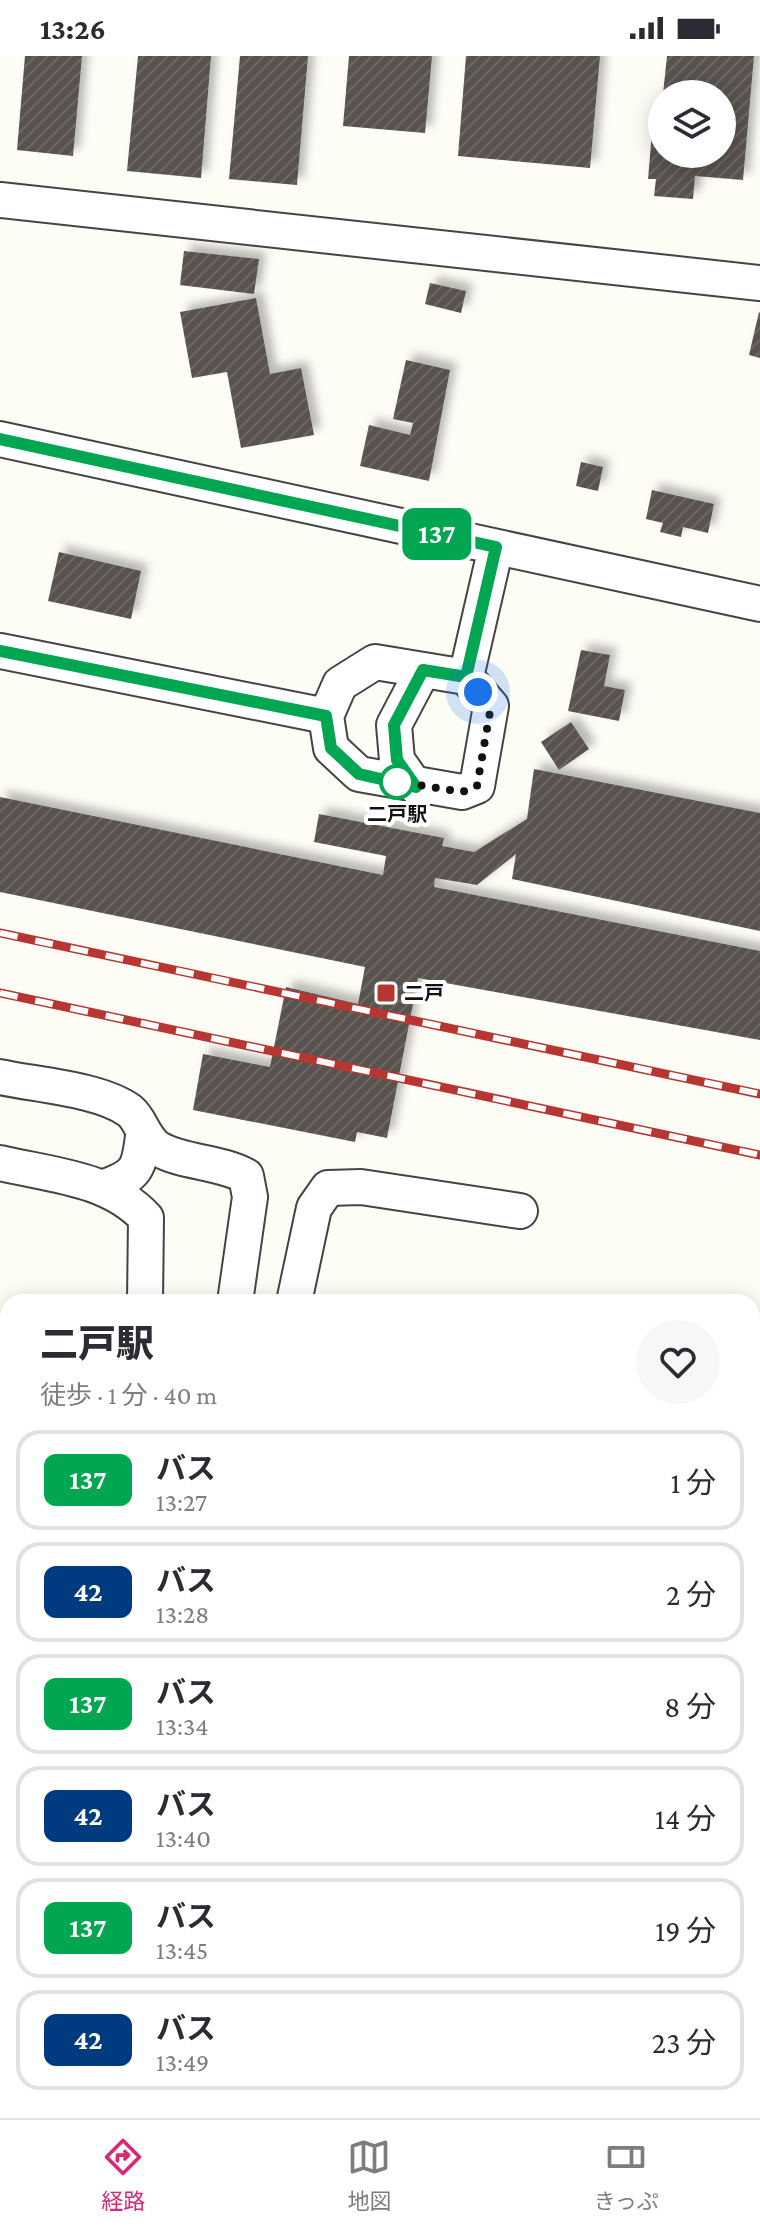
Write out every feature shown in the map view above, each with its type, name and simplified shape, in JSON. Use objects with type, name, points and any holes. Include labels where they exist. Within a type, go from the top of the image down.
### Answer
[{"type":"street","points":[[0,200],[760,283]]},
{"type":"street","points":[[0,439],[760,604]]},
{"type":"street","points":[[466,677],[496,547]]},
{"type":"street","points":[[0,651],[326,716]]},
{"type":"street","points":[[375,662],[466,677],[491,706],[477,786],[462,792],[416,787],[359,774],[331,748],[326,716],[340,684],[375,662]]},
{"type":"street","points":[[416,787],[397,760],[394,725],[423,670]]},
{"type":"street","points":[[0,1077],[110,1099],[133,1113],[143,1136],[161,1150],[228,1166],[246,1176],[250,1197],[236,1294]]},
{"type":"street","points":[[105,1187],[126,1179],[139,1165],[143,1136]]},
{"type":"street","points":[[0,1163],[105,1187],[130,1201],[146,1218],[145,1294]]},
{"type":"street","points":[[296,1294],[314,1208],[328,1188],[361,1187],[520,1211]]},
{"type":"building","points":[[25,56],[82,56],[73,156],[17,150]]},
{"type":"building","points":[[138,56],[211,56],[201,178],[127,171]]},
{"type":"building","points":[[240,56],[308,56],[297,185],[229,179]]},
{"type":"building","points":[[349,56],[432,56],[425,133],[343,126]]},
{"type":"building","points":[[466,56],[600,56],[590,168],[458,156]]},
{"type":"building","points":[[667,56],[754,56],[743,180],[695,176],[693,199],[654,196],[656,179],[648,179],[649,168],[736,168],[736,80],[664,80]]},
{"type":"building","points":[[184,251],[259,259],[254,294],[180,285]]},
{"type":"building","points":[[430,283],[466,291],[461,313],[425,304]]},
{"type":"building","points":[[256,298],[270,374],[301,368],[314,435],[241,448],[227,372],[192,378],[180,312]]},
{"type":"building","points":[[760,313],[760,358],[749,355]]},
{"type":"building","points":[[406,360],[450,370],[429,481],[360,466],[369,425],[410,435],[413,423],[393,419]]},
{"type":"building","points":[[581,462],[603,467],[598,491],[576,486]]},
{"type":"building","points":[[652,490],[714,504],[708,533],[683,527],[681,537],[660,532],[663,523],[646,519]]},
{"type":"building","points":[[59,552],[141,571],[131,619],[48,601]]},
{"type":"building","points":[[581,650],[610,655],[604,686],[625,690],[619,721],[568,711]]},
{"type":"building","points":[[571,722],[589,749],[559,770],[541,742]]},
{"type":"building","points":[[534,769],[760,813],[760,931],[512,879],[516,854],[477,885],[435,878],[434,887],[760,951],[760,1040],[418,978],[387,1138],[357,1132],[355,1142],[193,1110],[203,1054],[270,1067],[286,987],[358,1004],[365,967],[0,892],[0,797],[383,875],[386,856],[314,842],[319,814],[444,838],[442,846],[474,852],[527,819]]},
{"type":"railway","points":[[0,933],[760,1094]]},
{"type":"railway","points":[[0,993],[760,1155]]},
{"type":"bus line","name":"137","points":[[0,439],[496,547],[466,677],[423,670],[394,725],[397,760],[416,787],[359,774],[331,748],[326,716],[0,651]]},
{"type":"place","name":"二戸駅","points":[[397,782]]},
{"type":"place","name":"二戸","points":[[386,993]]},
{"type":"route","points":[[397,782],[388,780],[416,787],[462,792],[477,786],[491,706],[478,692]]}]
